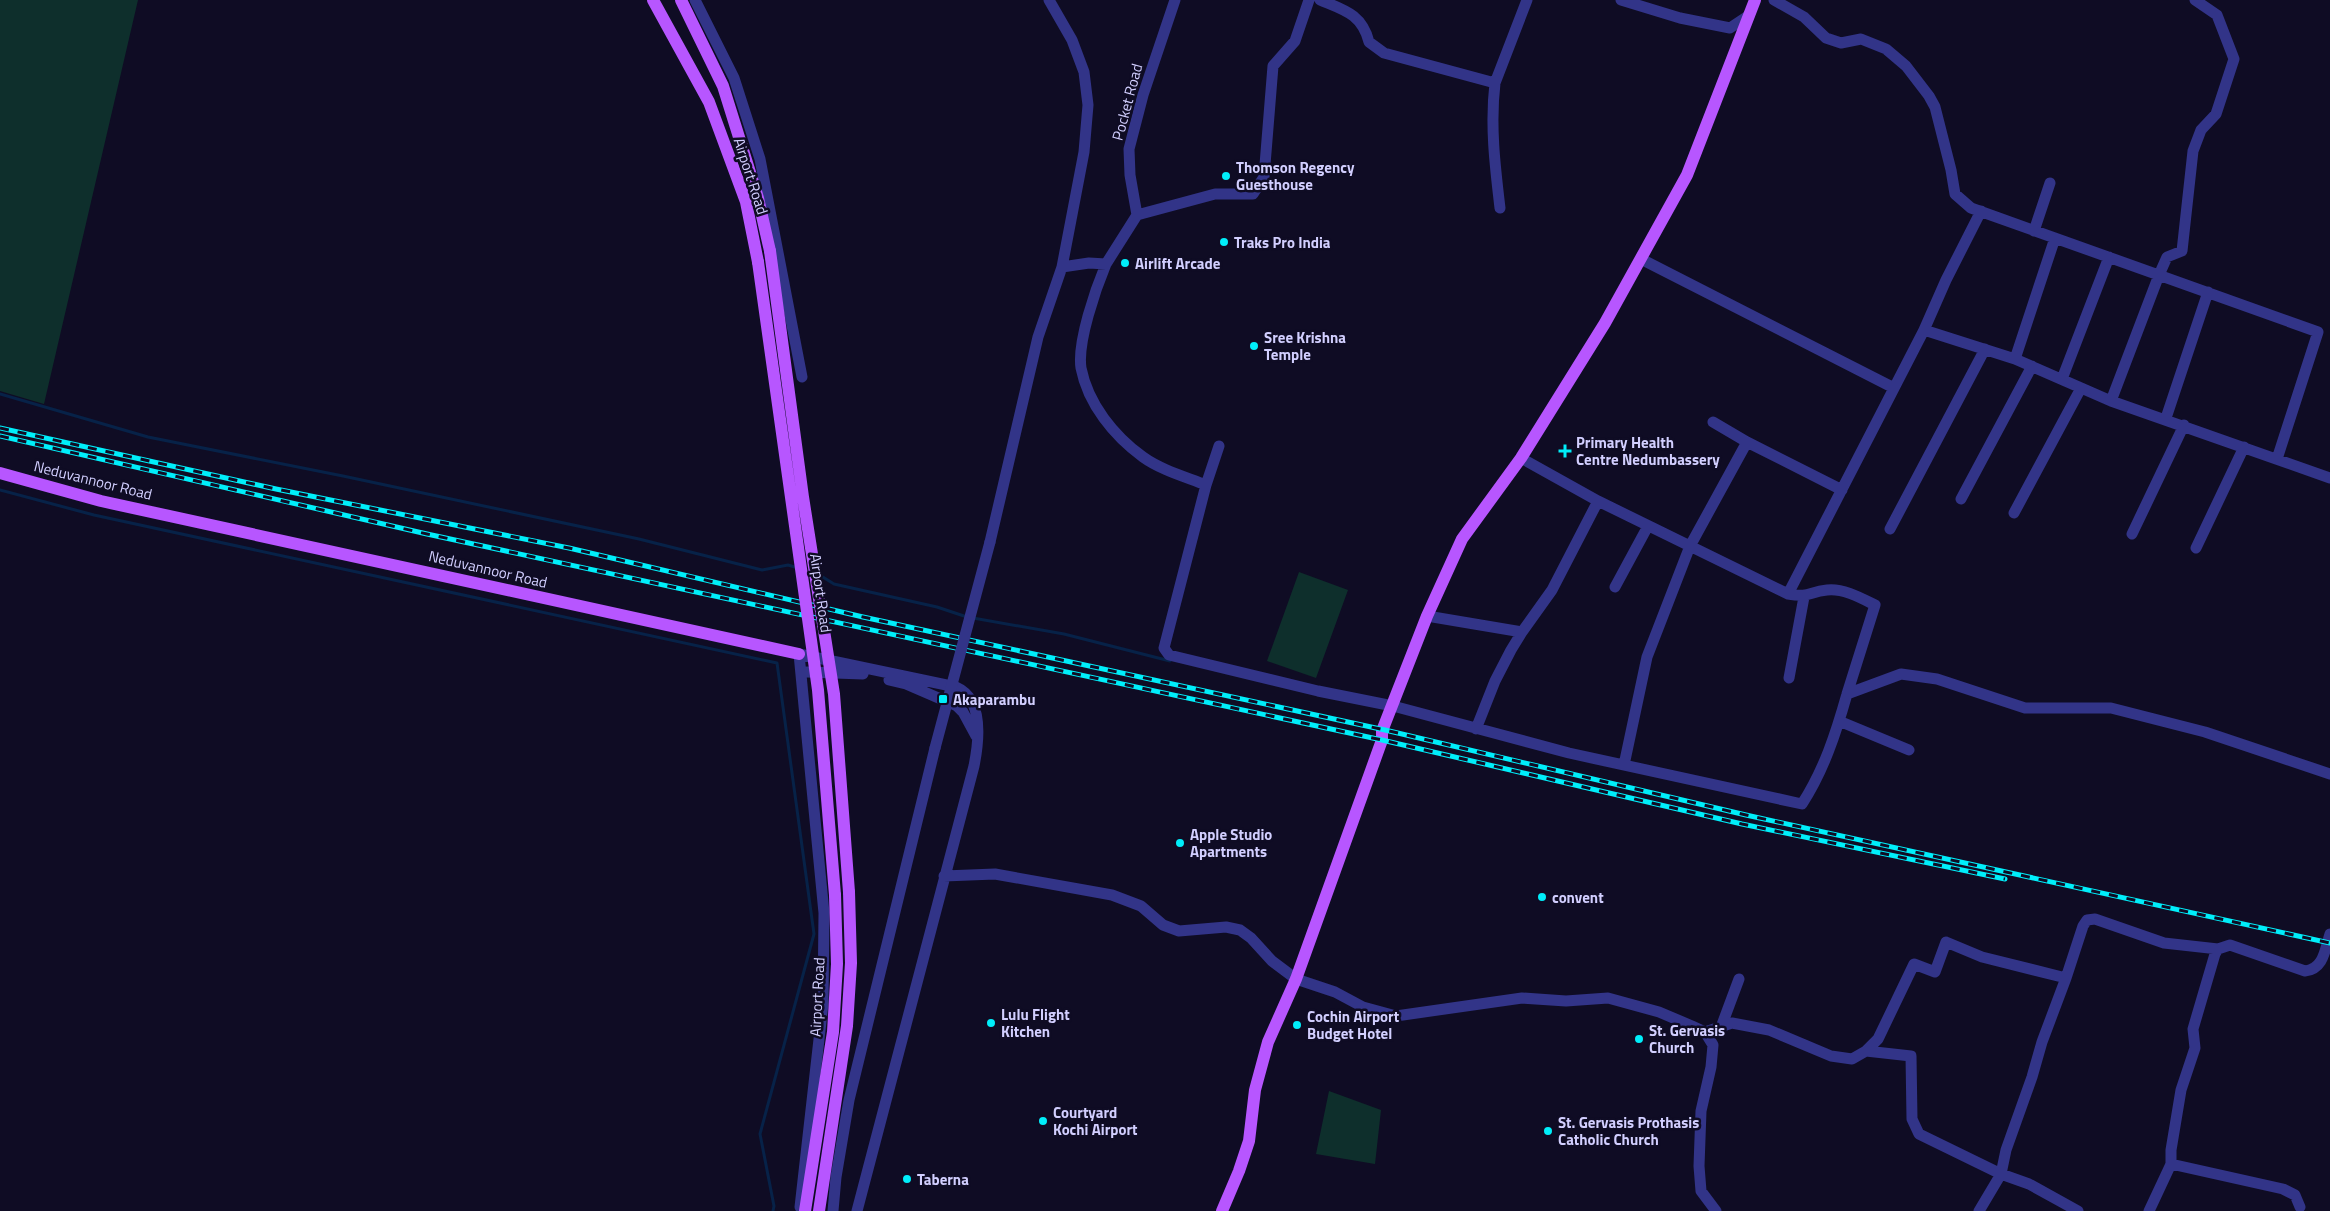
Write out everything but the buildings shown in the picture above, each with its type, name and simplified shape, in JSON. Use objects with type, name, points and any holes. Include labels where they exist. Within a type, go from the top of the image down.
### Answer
[{"type":"main road","name":"Airport Road","points":[[654,0],[709,102],[746,202],[758,262],[818,690],[835,895],[837,964],[833,1032],[805,1211]]},
{"type":"main road","name":"Airport Road","points":[[681,0],[723,86],[758,198],[770,251],[803,498],[834,694],[849,892],[851,963],[847,1026],[819,1211]]},
{"type":"main road","points":[[1222,1211],[1249,1141],[1255,1090],[1268,1042],[1296,979],[1427,616],[1462,539],[1521,458],[1605,323],[1687,175],[1754,0]]},
{"type":"main road","name":"Neduvannoor Road","points":[[0,473],[101,501],[798,654]]},
{"type":"street","points":[[695,0],[734,78],[760,159],[802,377]]},
{"type":"street","points":[[833,1211],[836,1177],[849,1100],[935,748],[990,542],[1038,337],[1062,267],[1084,152],[1088,105],[1084,72],[1072,40],[1050,0]]},
{"type":"street","name":"Pocket Road","points":[[1137,215],[1130,175],[1129,149],[1143,95],[1175,0]]},
{"type":"street","points":[[1206,485],[1144,458],[1113,430],[1092,400],[1081,366],[1083,342],[1094,292],[1106,264],[1137,215],[1215,194],[1253,194],[1264,177],[1273,66],[1296,41],[1309,0]]},
{"type":"street","points":[[1320,0],[1351,13],[1366,28],[1369,42],[1384,53],[1495,82]]},
{"type":"street","points":[[1500,208],[1492,114],[1495,82],[1528,0]]},
{"type":"street","points":[[1621,0],[1680,18],[1730,28],[1748,16]]},
{"type":"street","points":[[1774,0],[1804,17],[1826,38],[1842,43],[1860,39],[1886,49],[1906,66],[1935,107],[1955,194],[1971,208],[2318,332],[2277,459]]},
{"type":"street","points":[[2111,401],[2167,257],[2182,251],[2193,151],[2202,130],[2216,114],[2234,59],[2217,15],[2195,0]]},
{"type":"street","points":[[2034,230],[2050,183]]},
{"type":"street","points":[[1788,594],[1924,330],[1946,280],[1981,211]]},
{"type":"street","points":[[2015,359],[2055,238]]},
{"type":"street","points":[[2062,379],[2109,257]]},
{"type":"street","points":[[1641,259],[1894,388]]},
{"type":"street","points":[[1062,267],[1089,263],[1106,264]]},
{"type":"street","points":[[2166,418],[2208,292]]},
{"type":"street","points":[[1924,330],[2015,359],[2111,401],[2166,418],[2330,478]]},
{"type":"street","points":[[1890,528],[1985,349]]},
{"type":"street","points":[[1962,499],[2032,366]]},
{"type":"street","points":[[2014,513],[2081,388]]},
{"type":"street","points":[[1713,422],[1747,442],[1842,490]]},
{"type":"street","points":[[2132,534],[2184,425]]},
{"type":"street","points":[[1624,765],[1647,657],[1690,546],[1747,442]]},
{"type":"street","points":[[1219,446],[1206,485],[1166,639],[1165,652],[1169,655],[1318,691],[1393,706],[1476,730],[1624,765],[1802,804],[1816,783],[1839,721],[1875,605],[1856,595],[1828,590],[1804,596],[1788,594],[1598,502],[1521,458]]},
{"type":"street","points":[[2196,548],[2244,447]]},
{"type":"street","points":[[1476,730],[1495,681],[1522,632],[1552,590],[1598,502]]},
{"type":"street","points":[[1615,588],[1648,526]]},
{"type":"street","points":[[1788,678],[1804,596]]},
{"type":"street","points":[[1427,616],[1522,632]]},
{"type":"street","points":[[798,654],[824,922],[823,1004],[800,1211]]},
{"type":"street","name":"Neduvannoor Road","points":[[798,654],[907,681],[942,682],[962,689],[967,695],[977,721],[978,742]]},
{"type":"street","points":[[801,672],[854,673],[907,681],[957,706],[963,712],[978,742],[857,1211]]},
{"type":"street","points":[[1847,694],[1901,674],[1937,679],[2025,708],[2111,708],[2205,732],[2330,774]]},
{"type":"street","points":[[1839,721],[1909,750]]},
{"type":"street","points":[[944,876],[995,874],[1112,895],[1141,906],[1163,925],[1179,931],[1226,927],[1240,930],[1251,938],[1272,961],[1296,979],[1335,992],[1363,1007],[1396,1016],[1522,998],[1566,1001],[1608,998],[1659,1012],[1705,1032],[1713,1045]]},
{"type":"street","points":[[1979,1211],[2001,1174],[2006,1150],[2032,1077],[2042,1042],[2083,926],[2087,920],[2095,919],[2164,943],[2218,949],[2230,945],[2305,971],[2312,970],[2320,964],[2330,934]]},
{"type":"street","points":[[1705,1032],[1732,1023],[1769,1030],[1831,1056],[1852,1059],[1866,1051],[1878,1039],[1914,964],[1935,972],[1946,942],[1982,957],[2066,978]]},
{"type":"street","points":[[2150,1211],[2171,1164],[2171,1150],[2181,1090],[2195,1048],[2193,1030],[2211,960],[2218,949]]},
{"type":"street","points":[[1716,1211],[1700,1191],[1701,1111],[1711,1067],[1713,1045],[1722,1027],[1738,979]]},
{"type":"street","points":[[1866,1051],[1911,1056],[1912,1119],[1919,1134],[2001,1174],[2029,1184],[2078,1211]]},
{"type":"street","points":[[2171,1164],[2283,1189],[2295,1195],[2300,1208]]},
{"type":"green space","points":[[0,0],[138,0],[44,404],[0,391]]},
{"type":"green space","points":[[1299,572],[1348,590],[1316,678],[1267,661]]},
{"type":"green space","points":[[1329,1091],[1381,1110],[1375,1164],[1316,1154]]},
{"type":"waterway","points":[[0,394],[148,437],[639,539],[762,570],[788,565],[798,568]]},
{"type":"waterway","points":[[0,490],[94,515],[777,663],[814,934],[760,1134],[774,1206],[773,1211]]},
{"type":"waterway","points":[[818,574],[834,584],[937,607],[967,617]]},
{"type":"waterway","points":[[973,618],[1064,634],[1170,661]]},
{"type":"railway","points":[[0,428],[276,489],[569,548],[863,617],[1385,730],[1746,815],[2330,943]]},
{"type":"railway","points":[[0,436],[427,534],[1382,740],[1742,824],[2005,879]]},
{"type":"place","name":"Thomson Regency Guesthouse","points":[[1226,176]]},
{"type":"place","name":"Traks Pro India","points":[[1224,242]]},
{"type":"place","name":"Airlift Arcade","points":[[1125,263]]},
{"type":"place","name":"Sree Krishna Temple","points":[[1254,346]]},
{"type":"place","name":"Primary Health Centre Nedumbassery","points":[[1565,451]]},
{"type":"place","name":"Akaparambu","points":[[943,699]]},
{"type":"place","name":"Apple Studio Apartments","points":[[1180,843]]},
{"type":"place","name":"convent","points":[[1542,897]]},
{"type":"place","name":"Lulu Flight Kitchen","points":[[991,1023]]},
{"type":"place","name":"Cochin Airport Budget Hotel","points":[[1297,1025]]},
{"type":"place","name":"St. Gervasis Church","points":[[1639,1039]]},
{"type":"place","name":"Courtyard Kochi Airport","points":[[1043,1121]]},
{"type":"place","name":"St. Gervasis Prothasis Catholic Church","points":[[1548,1131]]},
{"type":"place","name":"Taberna","points":[[907,1179]]}]
